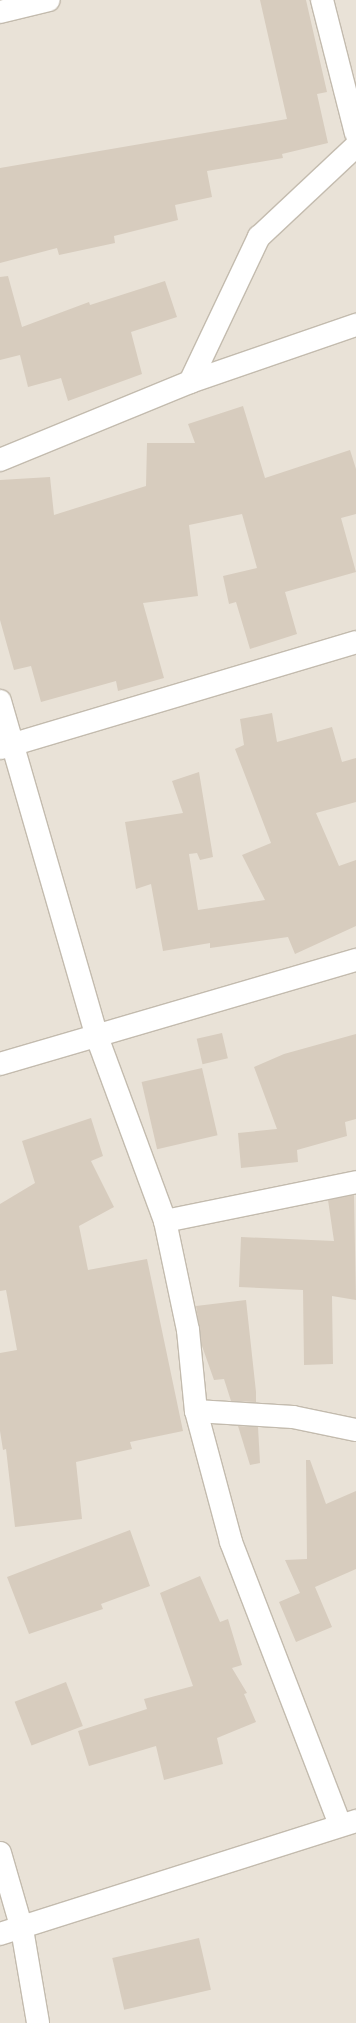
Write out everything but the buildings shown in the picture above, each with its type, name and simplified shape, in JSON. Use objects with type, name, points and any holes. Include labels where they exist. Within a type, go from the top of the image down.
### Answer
[{"type":"street","points":[[0,12],[49,0]]},
{"type":"street","points":[[322,0],[356,133]]},
{"type":"street","points":[[190,382],[259,237],[356,146]]},
{"type":"street","points":[[0,460],[190,382],[356,325]]},
{"type":"street","points":[[7,746],[356,642]]},
{"type":"street","points":[[0,701],[7,746],[96,1037],[165,1222],[188,1330],[196,1411],[231,1542],[348,1823],[22,1929],[0,1934]]},
{"type":"street","points":[[0,1064],[356,960]]},
{"type":"street","points":[[165,1222],[356,1182]]},
{"type":"street","points":[[196,1411],[292,1417],[356,1430]]},
{"type":"street","points":[[0,1853],[22,1929],[38,2023]]},
{"type":"shaded area","points":[[0,0],[356,0],[356,2023],[0,2023]]}]
